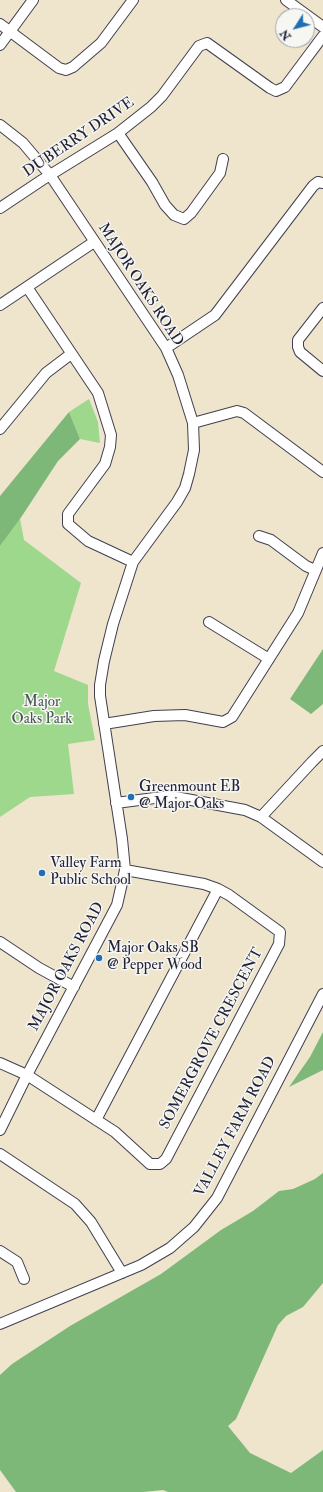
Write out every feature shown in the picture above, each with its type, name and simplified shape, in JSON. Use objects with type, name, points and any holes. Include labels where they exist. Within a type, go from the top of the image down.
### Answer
[{"type":"street","points":[[0,45],[33,0]]},
{"type":"street","points":[[0,24],[59,68],[66,70],[72,67],[101,43],[133,0]]},
{"type":"street","points":[[286,0],[323,27]]},
{"type":"street","name":"DUBERRY DRIVE","points":[[0,208],[118,133],[151,107],[162,96],[199,46],[208,43],[276,91],[285,87],[323,36]]},
{"type":"street","name":"MAJOR OAKS ROAD","points":[[0,125],[23,143],[50,175],[166,348],[178,375],[193,424],[194,450],[190,474],[177,502],[133,562],[113,624],[104,661],[100,685],[104,724],[125,870],[117,905],[27,1075],[0,1130]]},
{"type":"street","points":[[118,133],[166,205],[174,215],[184,219],[191,214],[220,173],[223,159]]},
{"type":"street","points":[[166,348],[215,315],[313,186],[318,182],[323,183]]},
{"type":"street","points":[[0,305],[94,242]]},
{"type":"street","points":[[27,287],[98,393],[111,435],[110,447],[105,464],[68,514],[68,524],[88,541],[133,562]]},
{"type":"street","points":[[323,308],[298,340],[298,347],[300,352],[323,371]]},
{"type":"street","points":[[0,429],[46,373],[71,354]]},
{"type":"street","points":[[193,424],[236,411],[244,413],[323,472]]},
{"type":"street","points":[[259,536],[271,540],[306,566],[315,570]]},
{"type":"street","points":[[104,724],[154,716],[185,715],[223,722],[232,717],[298,613],[323,553]]},
{"type":"street","points":[[209,622],[269,659]]},
{"type":"street","points":[[261,817],[323,751]]},
{"type":"street","points":[[116,803],[170,796],[245,810],[261,817],[323,862]]},
{"type":"street","name":"SOMERGROVE CRESCENT","points":[[0,1063],[27,1075],[115,1132],[150,1164],[160,1164],[166,1159],[281,939],[280,932],[229,895],[218,889],[204,884],[125,870]]},
{"type":"street","points":[[96,1120],[218,889]]},
{"type":"street","points":[[0,942],[39,968],[74,987]]},
{"type":"street","name":"VALLEY FARM ROAD","points":[[0,1324],[142,1265],[170,1248],[194,1227],[217,1198],[323,994]]},
{"type":"street","points":[[0,1154],[75,1204],[91,1222],[122,1273]]},
{"type":"street","points":[[0,1251],[17,1262],[24,1279]]},
{"type":"green space","points":[[89,399],[98,422],[100,443],[80,439],[69,412]]},
{"type":"green space","points":[[69,412],[80,439],[58,461],[20,519],[0,546],[0,496]]},
{"type":"green space","name":"Major Oaks Park","points":[[20,519],[24,540],[81,583],[54,671],[88,685],[88,704],[95,740],[68,744],[74,794],[30,797],[0,817],[0,546]]},
{"type":"green space","points":[[323,649],[323,704],[311,714],[290,699]]},
{"type":"green space","points":[[323,1032],[323,1070],[289,1087],[310,1057]]},
{"type":"green space","points":[[323,1173],[323,1283],[303,1307],[286,1316],[278,1325],[236,1419],[228,1426],[250,1453],[291,1473],[323,1450],[323,1492],[168,1492],[163,1490],[143,1492],[16,1492],[0,1470],[0,1375],[12,1364],[70,1326],[161,1274],[221,1230],[253,1211],[279,1191],[293,1189],[315,1179]]},
{"type":"place","name":"Greenmount EB @ Major Oaks","points":[[131,797]]},
{"type":"place","name":"Valley Farm Public School","points":[[42,873]]},
{"type":"place","name":"Major Oaks SB @ Pepper Wood","points":[[99,958]]}]
